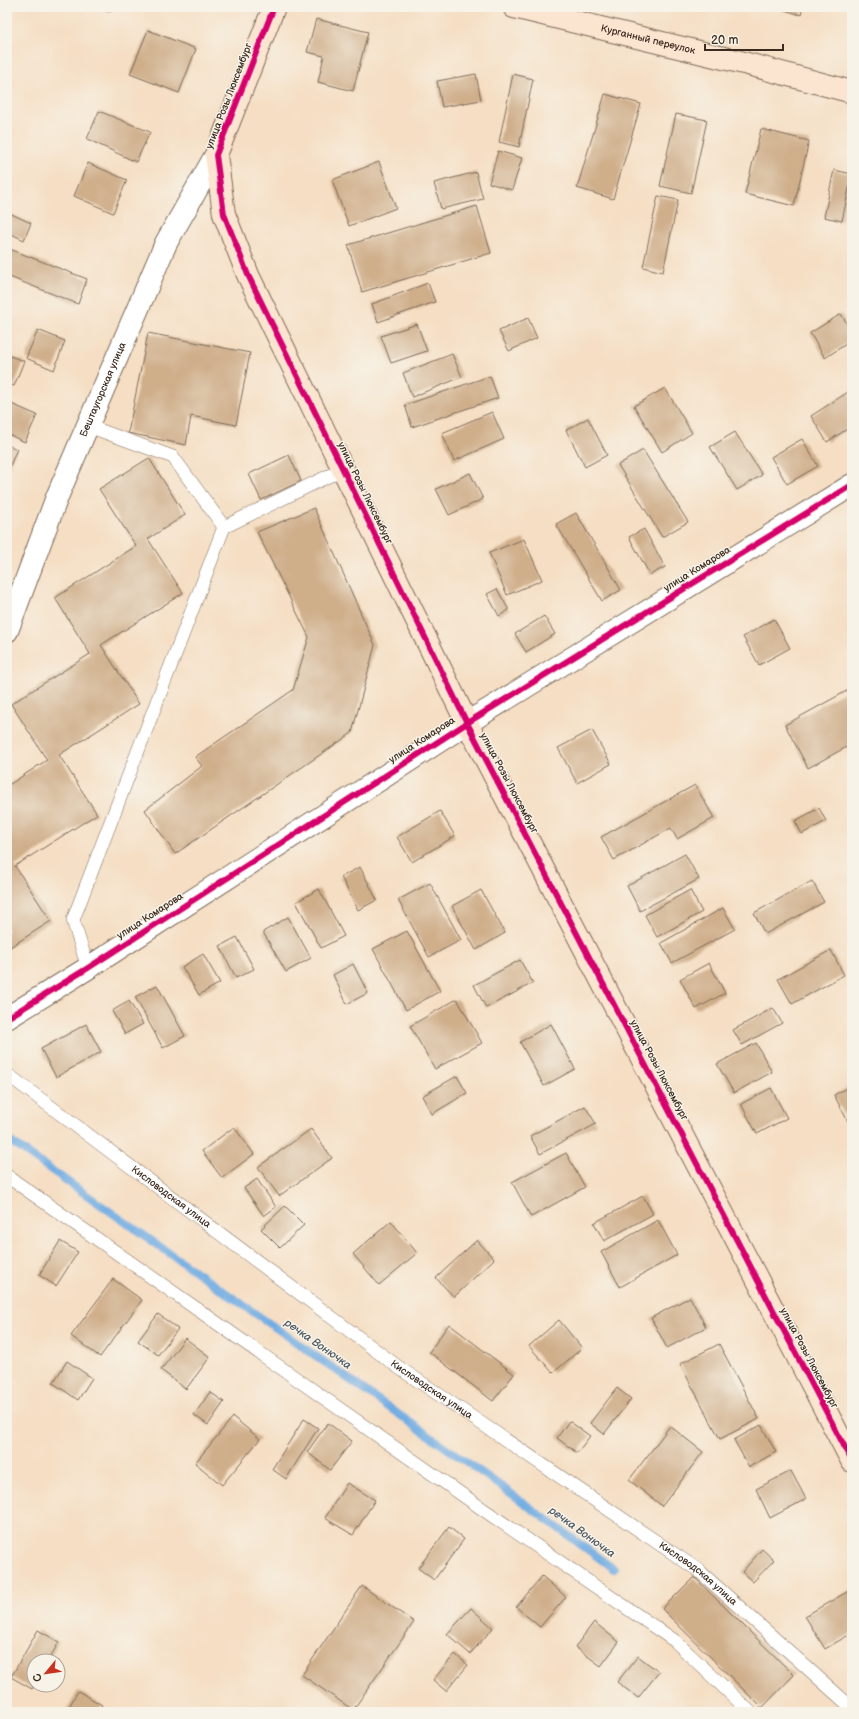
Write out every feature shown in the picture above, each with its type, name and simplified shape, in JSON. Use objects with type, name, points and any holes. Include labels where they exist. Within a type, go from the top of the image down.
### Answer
[{"type":"street","name":"улица Розы Люксембург","points":[[274,7],[216,155],[224,214],[248,275],[467,723],[852,1461]]},
{"type":"street","name":"Курганный переулок","points":[[514,7],[744,63],[852,92]]},
{"type":"street","name":"Бештаугорская улица","points":[[7,631],[57,496],[166,243],[216,155]]},
{"type":"street","name":"улица Комарова","points":[[7,1018],[88,968],[467,723],[852,485]]},
{"type":"lane","points":[[88,426],[173,457],[224,527]]},
{"type":"lane","points":[[88,968],[73,920],[224,527],[342,469]]},
{"type":"lane","name":"Кисловодская улица","points":[[7,1074],[398,1367],[698,1570],[852,1708]]},
{"type":"lane","points":[[7,1176],[674,1641],[750,1712]]},
{"type":"building","points":[[105,7],[116,7],[108,12]]},
{"type":"building","points":[[778,7],[803,7],[801,15]]},
{"type":"building","points":[[316,19],[368,32],[353,91],[318,82],[324,56],[307,52]]},
{"type":"building","points":[[148,30],[196,49],[179,93],[130,74]]},
{"type":"building","points":[[476,74],[481,100],[442,107],[437,81]]},
{"type":"building","points":[[513,74],[533,79],[519,147],[499,142]]},
{"type":"building","points":[[605,94],[641,104],[613,199],[577,188]]},
{"type":"building","points":[[99,111],[150,132],[136,162],[87,139]]},
{"type":"building","points":[[676,114],[707,120],[691,193],[660,186]]},
{"type":"building","points":[[761,129],[809,141],[794,206],[745,194]]},
{"type":"building","points":[[498,151],[522,158],[512,190],[489,183]]},
{"type":"building","points":[[379,162],[396,208],[349,226],[332,180]]},
{"type":"building","points":[[88,163],[127,180],[113,213],[74,196]]},
{"type":"building","points":[[834,170],[852,174],[842,221],[824,217]]},
{"type":"building","points":[[476,172],[483,199],[441,209],[434,183]]},
{"type":"building","points":[[658,196],[678,200],[663,272],[643,267]]},
{"type":"building","points":[[477,206],[491,253],[362,292],[348,245]]},
{"type":"building","points":[[7,212],[31,223],[24,240],[7,232]]},
{"type":"building","points":[[7,248],[87,279],[78,304],[7,276]]},
{"type":"building","points":[[428,283],[435,302],[378,322],[372,304]]},
{"type":"building","points":[[841,314],[852,332],[852,340],[825,358],[810,333]]},
{"type":"building","points":[[528,318],[537,338],[509,351],[499,331]]},
{"type":"building","points":[[417,324],[427,351],[391,363],[381,336]]},
{"type":"building","points":[[38,330],[65,341],[54,370],[26,358]]},
{"type":"building","points":[[148,333],[250,353],[236,425],[191,416],[186,445],[128,433]]},
{"type":"building","points":[[452,354],[462,377],[412,397],[403,373]]},
{"type":"building","points":[[7,355],[24,361],[14,386],[7,384]]},
{"type":"building","points":[[490,376],[498,398],[412,427],[405,405]]},
{"type":"building","points":[[665,388],[692,433],[662,452],[634,406]]},
{"type":"building","points":[[848,392],[852,398],[852,426],[827,442],[811,416]]},
{"type":"building","points":[[7,402],[37,415],[25,442],[7,434]]},
{"type":"building","points":[[492,412],[504,439],[454,461],[442,433]]},
{"type":"building","points":[[588,418],[607,455],[585,467],[566,430]]},
{"type":"building","points":[[735,432],[762,475],[737,490],[710,447]]},
{"type":"building","points":[[802,439],[818,466],[787,484],[771,457]]},
{"type":"building","points":[[7,445],[17,449],[7,473]]},
{"type":"building","points":[[643,450],[688,522],[662,537],[618,465]]},
{"type":"building","points":[[289,455],[301,481],[261,500],[249,474]]},
{"type":"building","points":[[149,458],[185,515],[148,539],[183,593],[101,645],[139,704],[59,755],[97,814],[15,866],[51,921],[7,949],[7,786],[47,760],[11,704],[90,654],[55,598],[136,546],[99,489]]},
{"type":"building","points":[[470,473],[483,499],[449,515],[436,489]]},
{"type":"building","points":[[314,508],[375,645],[352,733],[175,854],[145,810],[202,766],[195,757],[293,690],[309,637],[257,532]]},
{"type":"building","points":[[576,513],[621,590],[602,601],[556,524]]},
{"type":"building","points":[[644,529],[665,567],[650,575],[629,537]]},
{"type":"building","points":[[524,539],[542,580],[507,595],[489,553]]},
{"type":"building","points":[[497,589],[509,610],[499,616],[487,594]]},
{"type":"building","points":[[544,616],[555,634],[526,652],[515,634]]},
{"type":"building","points":[[774,619],[790,648],[759,665],[743,637]]},
{"type":"building","points":[[852,688],[852,744],[808,768],[785,725]]},
{"type":"building","points":[[592,730],[611,764],[577,783],[558,748]]},
{"type":"building","points":[[695,785],[714,818],[677,839],[671,828],[614,860],[601,837]]},
{"type":"building","points":[[819,808],[826,821],[802,834],[795,821]]},
{"type":"building","points":[[440,811],[455,836],[412,862],[397,837]]},
{"type":"building","points":[[685,854],[699,879],[640,911],[627,886]]},
{"type":"building","points":[[360,867],[377,900],[358,910],[341,877]]},
{"type":"building","points":[[812,881],[824,902],[765,934],[754,913]]},
{"type":"building","points":[[430,883],[461,940],[429,957],[398,900]]},
{"type":"building","points":[[319,889],[344,936],[321,948],[296,902]]},
{"type":"building","points":[[481,890],[505,933],[476,950],[452,906]]},
{"type":"building","points":[[690,890],[702,912],[657,937],[645,915]]},
{"type":"building","points":[[723,908],[735,929],[672,963],[661,943]]},
{"type":"building","points":[[288,917],[311,958],[286,972],[263,932]]},
{"type":"building","points":[[407,931],[440,991],[406,1010],[373,949]]},
{"type":"building","points":[[237,937],[254,969],[236,978],[220,946]]},
{"type":"building","points":[[831,950],[844,975],[792,1004],[778,979]]},
{"type":"building","points":[[203,954],[220,983],[199,995],[182,967]]},
{"type":"building","points":[[520,960],[533,983],[486,1008],[474,985]]},
{"type":"building","points":[[709,963],[725,993],[696,1009],[680,979]]},
{"type":"building","points":[[353,964],[368,993],[347,1004],[333,975]]},
{"type":"building","points":[[157,985],[185,1036],[163,1048],[135,997]]},
{"type":"building","points":[[457,999],[482,1043],[435,1069],[410,1026]]},
{"type":"building","points":[[129,1001],[143,1024],[125,1034],[112,1011]]},
{"type":"building","points":[[773,1008],[782,1023],[742,1045],[733,1030]]},
{"type":"building","points":[[86,1024],[101,1052],[56,1077],[41,1049]]},
{"type":"building","points":[[551,1024],[575,1069],[544,1086],[520,1042]]},
{"type":"building","points":[[756,1043],[772,1072],[734,1093],[717,1064]]},
{"type":"building","points":[[457,1076],[467,1093],[432,1114],[422,1096]]},
{"type":"building","points":[[852,1085],[852,1129],[834,1095]]},
{"type":"building","points":[[771,1088],[787,1118],[757,1134],[741,1104]]},
{"type":"building","points":[[585,1106],[596,1124],[540,1154],[530,1136]]},
{"type":"building","points":[[234,1127],[254,1154],[222,1178],[202,1151]]},
{"type":"building","points":[[311,1129],[332,1158],[279,1196],[258,1167]]},
{"type":"building","points":[[566,1153],[585,1187],[531,1217],[512,1182]]},
{"type":"building","points":[[257,1179],[276,1207],[264,1216],[244,1188]]},
{"type":"building","points":[[643,1196],[653,1214],[604,1241],[594,1223]]},
{"type":"building","points":[[285,1206],[304,1225],[280,1248],[261,1229]]},
{"type":"building","points":[[658,1220],[677,1255],[620,1287],[601,1252]]},
{"type":"building","points":[[391,1221],[417,1253],[379,1285],[353,1254]]},
{"type":"building","points":[[477,1240],[494,1259],[454,1297],[436,1278]]},
{"type":"building","points":[[60,1241],[78,1252],[56,1286],[39,1275]]},
{"type":"building","points":[[113,1279],[142,1300],[100,1357],[71,1336]]},
{"type":"building","points":[[690,1297],[706,1327],[667,1348],[651,1318]]},
{"type":"building","points":[[158,1314],[178,1329],[158,1355],[138,1341]]},
{"type":"building","points":[[559,1320],[582,1348],[553,1373],[529,1346]]},
{"type":"building","points":[[449,1324],[514,1374],[493,1401],[429,1352]]},
{"type":"building","points":[[185,1338],[210,1357],[186,1389],[161,1370]]},
{"type":"building","points":[[719,1344],[759,1419],[720,1439],[680,1364]]},
{"type":"building","points":[[67,1361],[92,1378],[78,1400],[53,1383]]},
{"type":"building","points":[[617,1388],[631,1399],[604,1434],[590,1423]]},
{"type":"building","points":[[210,1392],[224,1402],[208,1425],[194,1415]]},
{"type":"building","points":[[233,1417],[260,1439],[222,1485],[195,1463]]},
{"type":"building","points":[[304,1419],[318,1428],[286,1479],[272,1469]]},
{"type":"building","points":[[569,1421],[590,1436],[577,1453],[557,1438]]},
{"type":"building","points":[[328,1423],[352,1441],[330,1470],[307,1452]]},
{"type":"building","points":[[761,1425],[776,1452],[749,1467],[734,1440]]},
{"type":"building","points":[[670,1426],[703,1452],[662,1506],[629,1480]]},
{"type":"building","points":[[791,1471],[806,1499],[770,1518],[756,1489]]},
{"type":"building","points":[[347,1483],[375,1500],[353,1535],[325,1518]]},
{"type":"building","points":[[449,1527],[464,1539],[434,1580],[418,1568]]},
{"type":"building","points":[[762,1549],[774,1560],[753,1582],[742,1572]]},
{"type":"building","points":[[542,1576],[566,1597],[540,1627],[516,1607]]},
{"type":"building","points":[[694,1577],[794,1675],[762,1708],[662,1609]]},
{"type":"building","points":[[362,1586],[414,1622],[353,1710],[302,1675]]},
{"type":"building","points":[[852,1589],[852,1633],[825,1649],[805,1616]]},
{"type":"building","points":[[471,1608],[493,1628],[470,1654],[447,1634]]},
{"type":"building","points":[[594,1622],[619,1642],[601,1666],[575,1647]]},
{"type":"building","points":[[38,1630],[59,1642],[53,1653],[26,1653],[26,1686],[11,1677]]},
{"type":"building","points":[[455,1654],[468,1665],[446,1691],[433,1680]]},
{"type":"building","points":[[638,1656],[659,1672],[638,1698],[617,1682]]},
{"type":"building","points":[[78,1691],[102,1705],[98,1712],[66,1712]]},
{"type":"waterway","name":"речка Вонючка","points":[[7,1139],[505,1489],[614,1569]]},
{"type":"cycle path","points":[[274,7],[216,155],[224,214],[248,275],[467,723],[852,1461]]},
{"type":"cycle path","points":[[7,1018],[88,968],[467,723],[852,485]]}]
